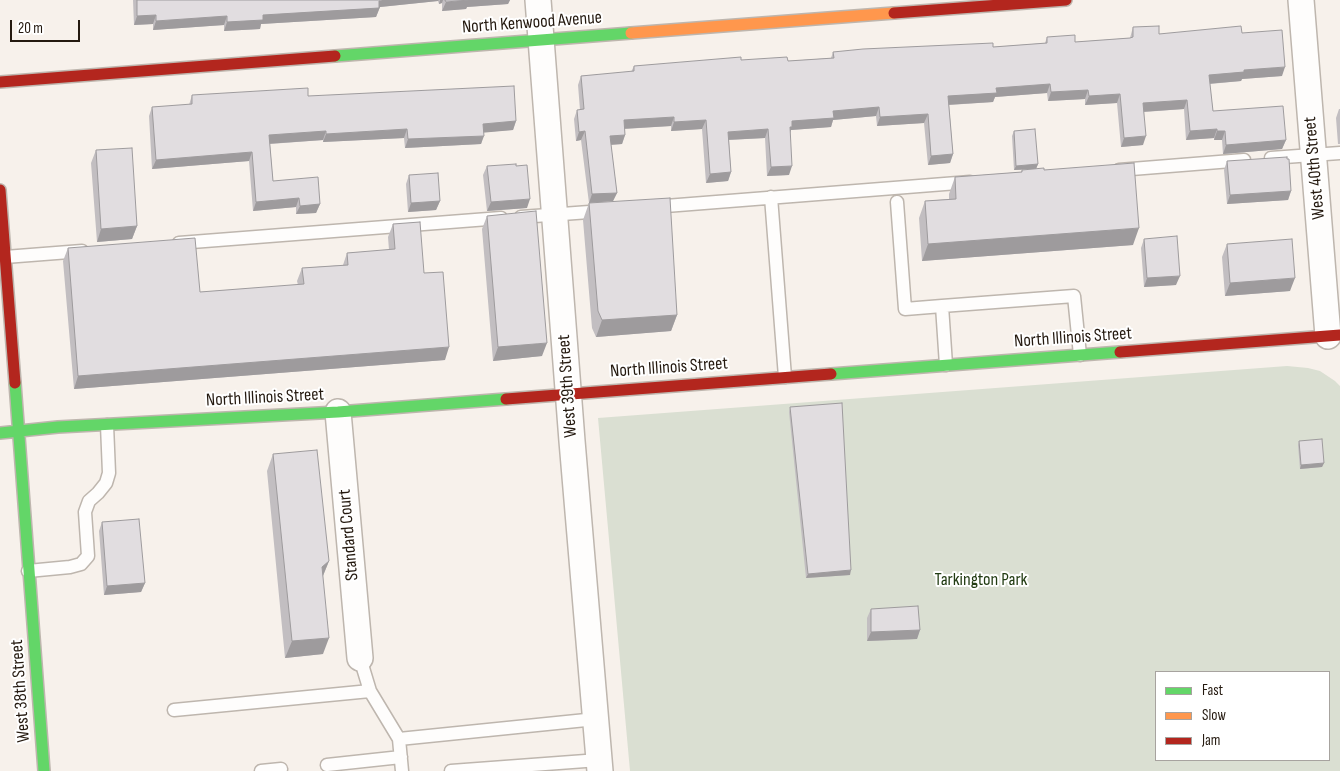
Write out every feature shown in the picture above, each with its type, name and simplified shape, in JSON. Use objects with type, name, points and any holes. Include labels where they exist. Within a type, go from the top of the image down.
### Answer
[{"type":"street","name":"West 39th Street","points":[[538,0],[572,441],[600,765]]},
{"type":"street","name":"North Kenwood Avenue","points":[[0,82],[1066,0]]},
{"type":"street","name":"West 40th Street","points":[[1302,0],[1313,155],[1334,335]]},
{"type":"street","name":"West 38th Street","points":[[0,190],[44,771]]},
{"type":"street","name":"North Illinois Street","points":[[0,434],[107,425],[338,412],[1334,335]]},
{"type":"street","name":"Standard Court","points":[[338,412],[360,658]]},
{"type":"lane","points":[[1110,171],[1340,153]]},
{"type":"lane","points":[[638,208],[980,181]]},
{"type":"lane","points":[[771,197],[785,377]]},
{"type":"lane","points":[[897,202],[906,309],[1074,296],[1080,356]]},
{"type":"lane","points":[[166,244],[618,209]]},
{"type":"lane","points":[[5,257],[96,250]]},
{"type":"lane","points":[[942,306],[946,365]]},
{"type":"lane","points":[[28,571],[81,564],[88,556],[85,512],[89,501],[106,483],[109,473],[107,425]]},
{"type":"lane","points":[[360,658],[370,692],[399,739],[402,771]]},
{"type":"lane","points":[[174,710],[370,692]]},
{"type":"lane","points":[[399,739],[596,719]]},
{"type":"lane","points":[[327,765],[401,758]]},
{"type":"lane","points":[[451,771],[600,765]]},
{"type":"lane","points":[[261,771],[281,769]]},
{"type":"green space","name":"Tarkington Park","points":[[1287,366],[1320,371],[1340,386],[1340,771],[630,771],[598,418]]},
{"type":"building","points":[[137,0],[382,1],[379,1],[379,8],[263,15],[263,20],[227,22],[227,16],[156,21],[156,15],[137,16]]},
{"type":"building","points":[[445,0],[469,0],[446,2]]},
{"type":"building","points":[[1159,26],[1159,34],[1241,26],[1242,33],[1282,30],[1285,67],[1209,75],[1213,111],[1283,106],[1286,140],[1226,145],[1225,131],[1217,131],[1217,129],[1190,131],[1187,100],[1143,103],[1146,136],[1124,138],[1120,94],[1089,96],[1088,90],[1051,92],[1050,84],[996,88],[997,93],[948,96],[953,154],[931,156],[928,114],[880,117],[879,107],[833,111],[834,118],[792,121],[792,127],[790,127],[792,166],[771,167],[768,129],[728,132],[731,172],[710,174],[706,120],[674,122],[674,117],[624,120],[625,135],[610,136],[617,193],[592,194],[585,131],[579,132],[577,110],[584,109],[581,76],[634,71],[634,66],[741,57],[741,60],[787,57],[788,61],[834,58],[833,52],[863,49],[993,43],[993,47],[1047,43],[1047,37],[1075,35],[1075,42],[1130,38],[1133,37],[1133,27]]},
{"type":"building","points":[[514,86],[516,121],[483,124],[484,136],[408,139],[407,129],[326,134],[326,131],[269,135],[273,181],[318,177],[320,204],[300,206],[299,198],[256,202],[252,152],[156,160],[152,107],[192,104],[192,95],[308,88],[308,96]]},
{"type":"building","points":[[1035,129],[1038,164],[1016,166],[1014,131]]},
{"type":"building","points":[[132,148],[137,226],[101,229],[96,150]]},
{"type":"building","points":[[1287,157],[1289,159],[1291,191],[1230,195],[1227,161]]},
{"type":"building","points":[[1134,163],[1139,228],[928,244],[925,201],[956,199],[955,177],[1022,172],[1022,170],[1044,168],[1044,170]]},
{"type":"building","points":[[516,164],[516,166],[527,165],[530,199],[491,202],[487,166]]},
{"type":"building","points":[[438,173],[440,201],[411,203],[409,175]]},
{"type":"building","points":[[670,198],[677,315],[602,320],[598,311],[589,203]]},
{"type":"building","points":[[536,211],[547,343],[498,347],[487,216]]},
{"type":"building","points":[[420,222],[424,273],[443,272],[449,347],[78,376],[68,248],[195,238],[200,292],[304,284],[302,268],[348,265],[347,253],[395,249],[393,224]]},
{"type":"building","points":[[1177,236],[1180,276],[1147,278],[1144,239]]},
{"type":"building","points":[[1292,239],[1295,278],[1230,283],[1227,244]]},
{"type":"building","points":[[842,403],[851,570],[808,574],[790,407]]},
{"type":"building","points":[[1322,439],[1324,463],[1301,465],[1299,441]]},
{"type":"building","points":[[317,450],[329,561],[322,567],[329,638],[292,641],[273,454]]},
{"type":"building","points":[[139,519],[145,583],[107,586],[102,522]]},
{"type":"building","points":[[918,606],[920,630],[871,632],[871,609]]},
{"type":"traffic: fast","points":[[335,56],[631,33]]},
{"type":"traffic: fast","points":[[831,374],[1120,352]]},
{"type":"traffic: fast","points":[[15,383],[44,771]]},
{"type":"traffic: fast","points":[[0,433],[58,427],[338,412],[506,399]]},
{"type":"traffic: slow","points":[[631,33],[894,13]]},
{"type":"traffic: jam","points":[[894,13],[1066,0]]},
{"type":"traffic: jam","points":[[0,82],[335,56]]},
{"type":"traffic: jam","points":[[0,190],[15,383]]},
{"type":"traffic: jam","points":[[1120,352],[1340,335]]},
{"type":"traffic: jam","points":[[506,399],[831,374]]}]
